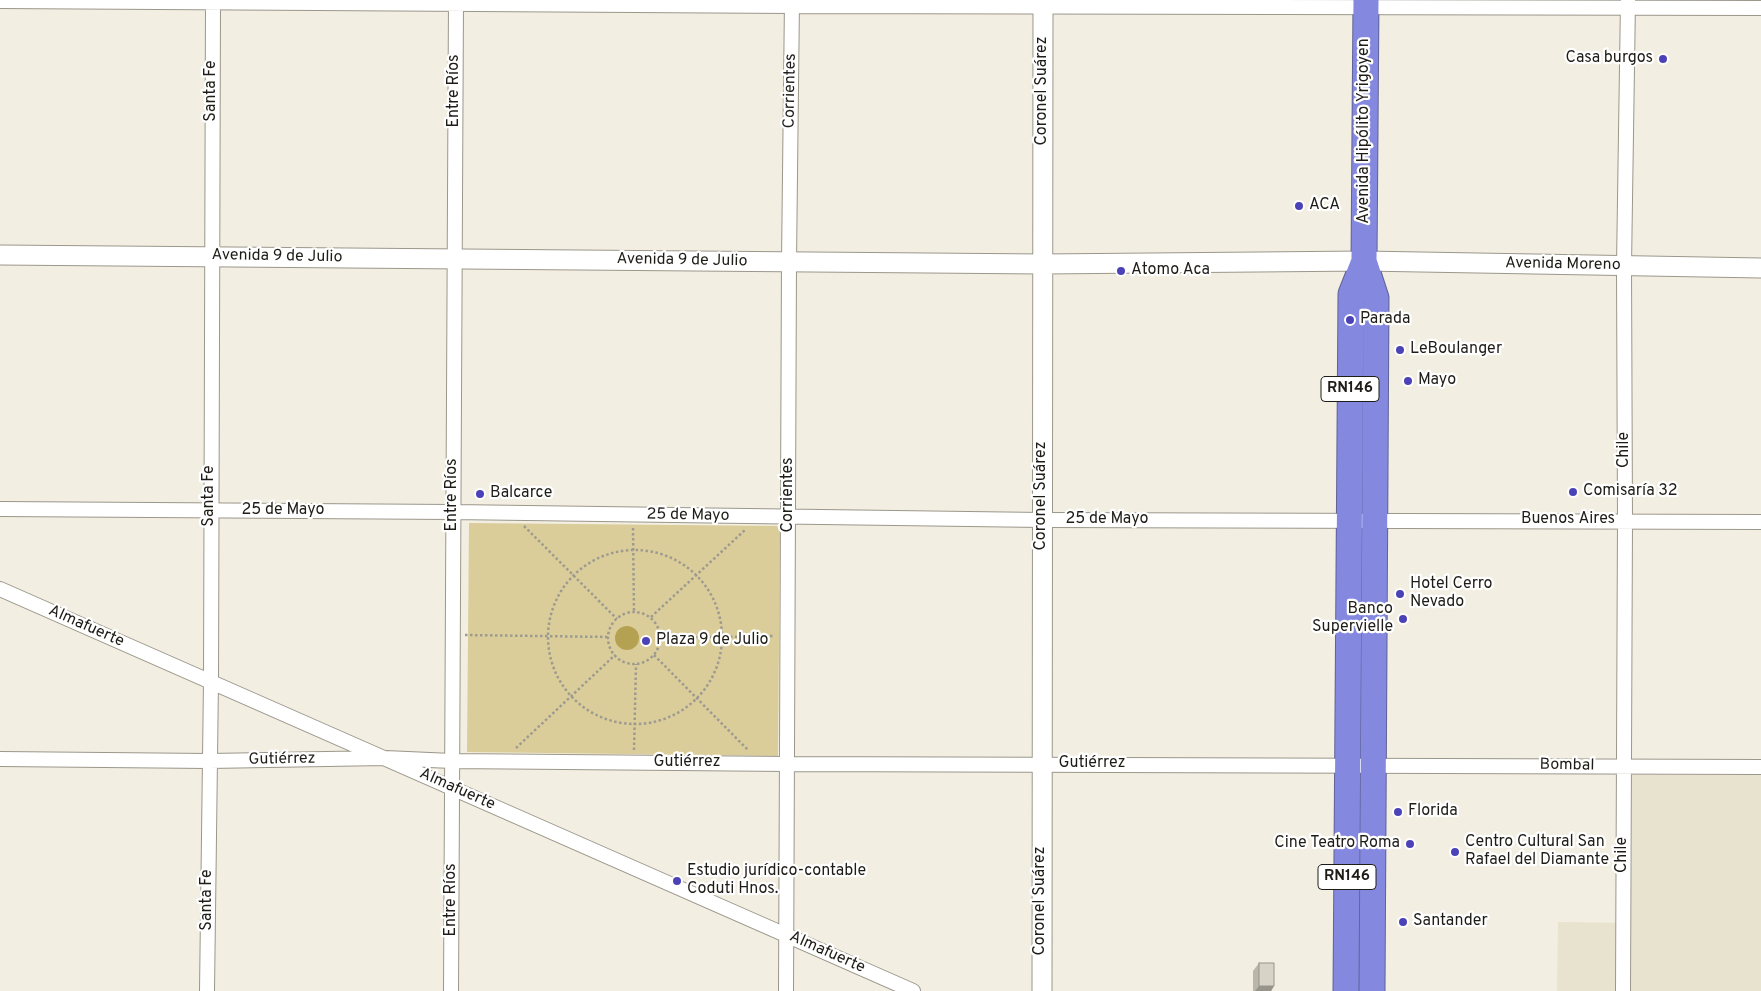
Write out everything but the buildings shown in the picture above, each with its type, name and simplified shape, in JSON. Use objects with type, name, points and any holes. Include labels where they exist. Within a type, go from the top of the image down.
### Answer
[{"type":"highway","name":"Avenida Hipólito Yrigoyen","points":[[1366,3],[1364,261],[1376,298],[1372,991]]},
{"type":"highway","name":"Avenida Hipólito Yrigoyen","points":[[1346,991],[1351,294],[1364,261]]},
{"type":"street","points":[[0,1],[1628,4],[1761,8]]},
{"type":"street","name":"Santa Fe","points":[[207,991],[211,681],[210,511],[213,2]]},
{"type":"street","name":"Entre Ríos","points":[[451,991],[456,2]]},
{"type":"street","name":"Corrientes","points":[[786,991],[792,3]]},
{"type":"street","name":"Coronel Suárez","points":[[1042,991],[1044,3]]},
{"type":"street","name":"Chile","points":[[1623,991],[1626,520],[1624,266],[1628,4]]},
{"type":"street","name":"Avenida 9 de Julio","points":[[0,254],[1043,264],[1364,261]]},
{"type":"street","name":"Avenida Moreno","points":[[1364,261],[1761,268]]},
{"type":"street","name":"25 de Mayo","points":[[0,509],[453,512],[789,518],[1375,520]]},
{"type":"street","name":"Buenos Aires","points":[[1375,520],[1761,522]]},
{"type":"street","name":"Almafuerte","points":[[0,589],[913,991]]},
{"type":"street","name":"Gutiérrez","points":[[0,759],[209,761],[385,758],[452,761],[788,764],[1373,764]]},
{"type":"street","name":"Bombal","points":[[1373,764],[1761,767]]},
{"type":"path","points":[[521,523],[617,619]]},
{"type":"path","points":[[633,525],[634,612]]},
{"type":"path","points":[[650,617],[750,526]]},
{"type":"path","points":[[634,549],[656,552],[678,561],[696,575],[710,593],[719,614],[722,637],[719,660],[711,681],[697,699],[679,713],[658,722],[634,725],[604,718],[589,712],[571,697],[555,672],[550,658],[547,636],[550,614],[556,600],[572,575],[590,561],[611,552],[634,549]]},
{"type":"path","points":[[634,612],[650,617],[656,623],[660,638],[654,655],[636,664],[621,660],[609,644],[610,630],[617,619],[634,612]]},
{"type":"path","points":[[453,634],[609,637]]},
{"type":"path","points":[[660,638],[779,636]]},
{"type":"path","points":[[511,753],[616,655]]},
{"type":"path","points":[[654,655],[754,756]]},
{"type":"path","points":[[634,754],[636,664]]},
{"type":"shaded area","points":[[469,523],[780,526],[778,756],[467,752]]},
{"type":"shaded area","points":[[627,626],[635,630],[639,638],[635,646],[627,650],[619,646],[615,638],[619,630]]},
{"type":"shaded area","points":[[1632,775],[1761,775],[1761,991],[1557,991],[1558,922],[1631,923]]},
{"type":"place","name":"Casa burgos","points":[[1663,59]]},
{"type":"place","name":"ACA","points":[[1299,206]]},
{"type":"place","name":"Atomo Aca","points":[[1121,271]]},
{"type":"place","name":"Parada","points":[[1350,320]]},
{"type":"place","name":"LeBoulanger","points":[[1400,350]]},
{"type":"place","name":"Mayo","points":[[1408,381]]},
{"type":"place","name":"Comisaría 32","points":[[1573,492]]},
{"type":"place","name":"Balcarce","points":[[480,494]]},
{"type":"place","name":"Hotel Cerro Nevado","points":[[1400,594]]},
{"type":"place","name":"Banco Supervielle","points":[[1403,619]]},
{"type":"place","name":"Plaza 9 de Julio","points":[[646,641]]},
{"type":"place","name":"Florida","points":[[1398,812]]},
{"type":"place","name":"Cine Teatro Roma","points":[[1410,844]]},
{"type":"place","name":"Centro Cultural San Rafael del Diamante","points":[[1455,852]]},
{"type":"place","name":"Estudio jurídico-contable Coduti Hnos.","points":[[677,881]]},
{"type":"place","name":"Santander","points":[[1403,922]]}]
